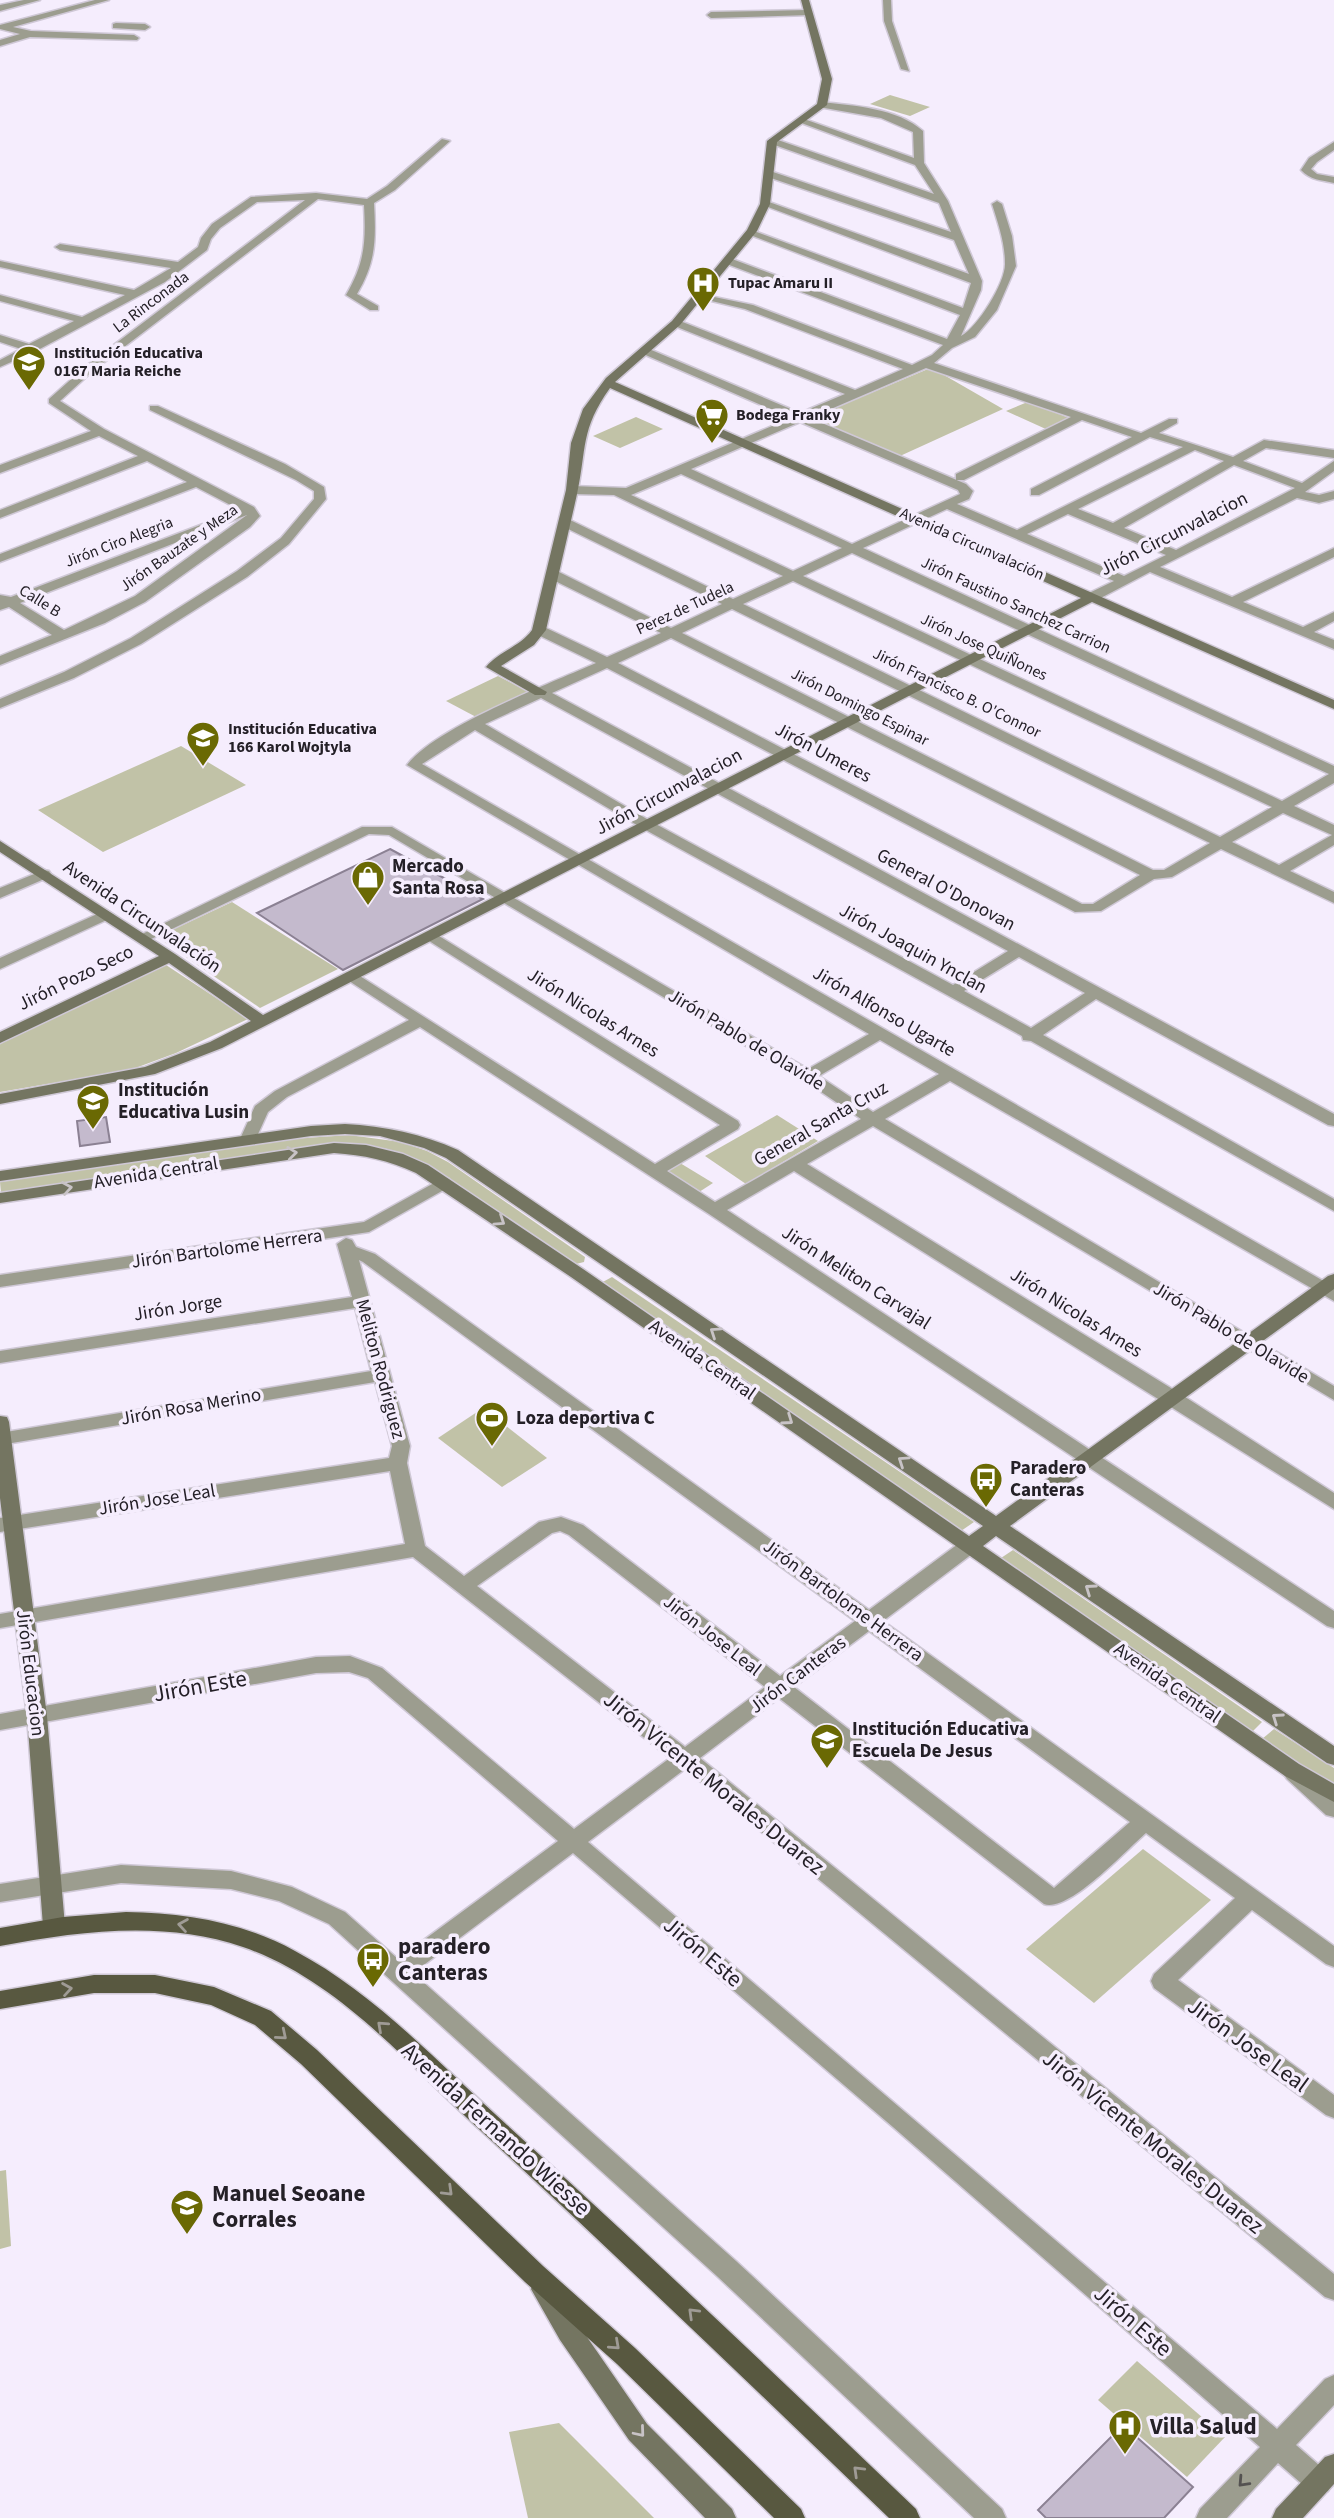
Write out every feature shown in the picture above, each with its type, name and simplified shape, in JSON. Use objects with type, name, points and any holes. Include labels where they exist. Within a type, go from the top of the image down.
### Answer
[{"type":"main road","name":"Avenida Fernando Wiesse","points":[[0,1937],[54,1926],[117,1920],[182,1923],[251,1941],[310,1968],[358,2005],[613,2235],[907,2518]]},
{"type":"main road","points":[[0,2000],[94,1984],[155,1984],[214,1996],[262,2018],[309,2057],[534,2274],[626,2356],[792,2518]]},
{"type":"street","points":[[0,8],[36,0]]},
{"type":"street","points":[[1,27],[104,0]]},
{"type":"street","points":[[772,141],[822,105],[827,79],[805,0]]},
{"type":"street","points":[[887,0],[888,21],[906,69]]},
{"type":"street","points":[[711,15],[807,13]]},
{"type":"street","points":[[22,21],[62,23]]},
{"type":"street","points":[[104,25],[145,27]]},
{"type":"street","points":[[1,27],[31,34],[134,38]]},
{"type":"street","points":[[0,43],[31,34]]},
{"type":"street","points":[[822,105],[860,109],[909,125],[918,131],[919,163],[943,201],[977,281],[976,290],[951,345]]},
{"type":"street","points":[[801,121],[919,163]]},
{"type":"street","points":[[0,364],[86,321],[181,267],[203,248],[216,226],[255,199],[316,196],[369,202],[391,188],[445,141]]},
{"type":"street","points":[[540,692],[493,667],[499,659],[523,648],[533,640],[538,630],[572,490],[578,443],[589,409],[610,384],[610,380],[676,323],[750,233],[765,204],[772,141]]},
{"type":"street","points":[[772,141],[943,201]]},
{"type":"street","points":[[1334,145],[1313,160],[1306,170],[1314,176],[1334,180]]},
{"type":"street","points":[[769,174],[960,238]]},
{"type":"street","name":"La Rinconada","points":[[250,510],[100,432],[55,405],[53,401],[55,396],[316,196]]},
{"type":"street","points":[[369,202],[371,244],[363,275],[351,295],[374,308]]},
{"type":"street","points":[[765,204],[977,281]]},
{"type":"street","points":[[572,490],[619,494],[683,470],[741,442],[937,358],[951,345],[971,335],[992,310],[1011,266],[1007,236],[997,204]]},
{"type":"street","points":[[750,233],[965,313]]},
{"type":"street","points":[[60,247],[181,267]]},
{"type":"street","points":[[728,261],[951,345]]},
{"type":"street","points":[[0,264],[137,293]]},
{"type":"street","points":[[699,295],[749,307],[912,369]]},
{"type":"street","points":[[0,298],[86,321]]},
{"type":"street","points":[[676,323],[855,394]]},
{"type":"street","points":[[0,338],[32,349]]},
{"type":"street","points":[[645,351],[800,418],[961,482],[1079,417]]},
{"type":"street","points":[[925,364],[1079,417],[1194,446],[1236,461],[1319,499],[1334,495]]},
{"type":"street","name":"Avenida Circunvalación","points":[[610,384],[1334,705]]},
{"type":"street","points":[[0,704],[136,641],[242,574],[285,541],[320,499],[320,491],[289,472],[154,408]]},
{"type":"street","points":[[1035,492],[1173,422]]},
{"type":"street","points":[[0,469],[100,432]]},
{"type":"street","points":[[1114,528],[1264,444],[1334,454]]},
{"type":"street","points":[[1018,534],[1194,446]]},
{"type":"street","points":[[0,514],[149,456]]},
{"type":"street","name":"Jirón Circunvalacion","points":[[0,1099],[149,1071],[181,1061],[263,1022],[910,689],[1178,555],[1300,491],[1334,465]]},
{"type":"street","name":"Jirón Faustino Sanchez Carrion","points":[[683,470],[1334,771]]},
{"type":"street","points":[[0,558],[197,482]]},
{"type":"street","name":"Perez de Tudela","points":[[414,765],[421,757],[475,724],[540,692],[608,663],[965,496],[967,491],[961,482]]},
{"type":"street","name":"Jirón Jose QuiÑones","points":[[619,494],[1334,831]]},
{"type":"street","points":[[946,504],[1125,580]]},
{"type":"street","points":[[1068,509],[1178,555]]},
{"type":"street","name":"Jirón Ciro Alegria","points":[[3,601],[250,510]]},
{"type":"street","name":"Jirón Bauzate y Meza","points":[[0,661],[140,599],[246,524],[254,516],[250,510]]},
{"type":"street","name":"Jirón Francisco B. O'Connor","points":[[564,522],[1334,898]]},
{"type":"street","points":[[1232,602],[1334,552]]},
{"type":"street","points":[[1152,568],[1334,645]]},
{"type":"street","name":"Jirón Domingo Espinar","points":[[552,574],[850,721],[1151,875]]},
{"type":"street","name":"Calle B","points":[[3,601],[62,635]]},
{"type":"street","points":[[1304,632],[1334,616]]},
{"type":"street","name":"Jirón Umeres","points":[[538,630],[608,663],[1080,909],[1088,910],[1151,875]]},
{"type":"street","name":"General O'Donovan","points":[[540,692],[1334,1121]]},
{"type":"street","name":"Jirón Joaquin Ynclan","points":[[475,724],[647,825],[953,991],[1029,1037],[1334,1206]]},
{"type":"street","name":"Jirón Alfonso Ugarte","points":[[414,765],[949,1075],[1330,1288]]},
{"type":"street","points":[[1151,875],[1167,874],[1334,777]]},
{"type":"street","name":"Jirón Pablo de Olavide","points":[[142,938],[368,830],[380,828],[392,831],[808,1076],[873,1119],[1334,1394]]},
{"type":"street","points":[[1280,871],[1334,839]]},
{"type":"street","name":"Avenida Circunvalación","points":[[0,845],[142,938],[263,1022]]},
{"type":"street","points":[[0,894],[44,874]]},
{"type":"street","points":[[0,964],[106,915]]},
{"type":"street","name":"Jirón Nicolas Arnes","points":[[431,936],[732,1125],[654,1172]]},
{"type":"street","points":[[953,991],[1019,951]]},
{"type":"street","name":"Jirón Pozo Seco","points":[[0,1038],[170,957]]},
{"type":"street","name":"Jirón Meliton Carvajal","points":[[352,976],[715,1210],[1091,1457],[1334,1621]]},
{"type":"street","points":[[1029,1037],[1096,992]]},
{"type":"street","points":[[248,1139],[261,1110],[281,1094],[421,1020]]},
{"type":"street","points":[[808,1076],[881,1034]]},
{"type":"street","name":"General Santa Cruz","points":[[715,1210],[949,1075]]},
{"type":"street","name":"Avenida Central","points":[[0,1176],[248,1139],[345,1129],[380,1131],[430,1144],[472,1167],[604,1256],[1334,1756]]},
{"type":"street","name":"Avenida Central","points":[[0,1198],[275,1154],[334,1149],[366,1150],[397,1158],[443,1183],[577,1273],[1292,1770],[1334,1794]]},
{"type":"street","name":"Jirón Nicolas Arnes","points":[[793,1163],[1172,1397],[1334,1502]]},
{"type":"street","name":"Jirón Bartolome Herrera","points":[[0,1281],[369,1227],[443,1183]]},
{"type":"street","name":"Meliton Rodriguez","points":[[341,1232],[363,1301],[401,1446],[398,1463],[416,1549]]},
{"type":"street","name":"Jirón Bartolome Herrera","points":[[349,1252],[360,1253],[369,1258],[1334,1958]]},
{"type":"street","points":[[577,1273],[604,1256]]},
{"type":"street","name":"Jirón Canteras","points":[[398,1972],[997,1525],[1172,1397],[1330,1288]]},
{"type":"street","name":"Jirón Jorge","points":[[0,1357],[363,1301]]},
{"type":"street","name":"Jirón Rosa Merino","points":[[1,1433],[382,1375]]},
{"type":"street","name":"Jirón Educacion","points":[[1,1433],[5,1524],[23,1617],[37,1716],[54,1926]]},
{"type":"street","name":"Jirón Jose Leal","points":[[5,1524],[398,1463]]},
{"type":"street","name":"Jirón Jose Leal","points":[[465,1585],[545,1527],[561,1524],[576,1530],[1052,1898],[1062,1894],[1145,1821]]},
{"type":"street","points":[[0,1620],[416,1549]]},
{"type":"street","name":"Jirón Vicente Morales Duarez","points":[[416,1549],[685,1758],[1334,2289]]},
{"type":"street","name":"Jirón Este","points":[[0,1722],[316,1665],[350,1664],[375,1673],[1277,2445],[1327,2474]]},
{"type":"street","points":[[1292,1770],[1319,1798],[1334,1809]]},
{"type":"street","points":[[0,1893],[121,1874],[231,1880],[271,1890],[337,1918],[727,2269],[993,2518]]},
{"type":"street","name":"Jirón Jose Leal","points":[[1251,1897],[1162,1981],[1334,2108]]},
{"type":"street","points":[[534,2274],[569,2332],[638,2432],[723,2518]]},
{"type":"street","points":[[1209,2518],[1334,2387]]},
{"type":"street","points":[[1285,2518],[1327,2474]]},
{"type":"green space","points":[[890,95],[930,107],[910,116],[870,104]]},
{"type":"green space","points":[[928,369],[937,371],[1003,409],[900,456],[811,418]]},
{"type":"green space","points":[[1030,401],[1071,419],[1048,430],[1006,411]]},
{"type":"green space","points":[[636,417],[663,429],[620,448],[593,436]]},
{"type":"green space","points":[[498,676],[529,692],[478,718],[446,701]]},
{"type":"green space","points":[[181,746],[246,785],[103,852],[38,810]]},
{"type":"green space","points":[[232,902],[338,969],[260,1008],[157,937]]},
{"type":"green space","points":[[163,963],[248,1019],[176,1053],[130,1070],[0,1092],[0,1043]]},
{"type":"green space","points":[[777,1115],[818,1141],[746,1184],[705,1156]]},
{"type":"green space","points":[[349,1135],[401,1142],[448,1162],[585,1257],[584,1262],[572,1265],[422,1163],[387,1149],[369,1146],[1,1193],[0,1182],[290,1139]]},
{"type":"green space","points":[[680,1163],[713,1183],[696,1194],[664,1173]]},
{"type":"green space","points":[[612,1277],[974,1522],[961,1531],[599,1284]]},
{"type":"green space","name":"Loza deportiva C","points":[[483,1408],[547,1458],[502,1487],[438,1438]]},
{"type":"green space","points":[[1013,1550],[1262,1722],[1252,1732],[1001,1558]]},
{"type":"green space","points":[[1274,1729],[1334,1768],[1334,1784],[1310,1772],[1262,1739]]},
{"type":"green space","points":[[1143,1849],[1211,1900],[1094,2003],[1026,1949]]},
{"type":"green space","points":[[6,2170],[11,2246],[0,2249],[0,2171]]},
{"type":"green space","points":[[1137,2361],[1225,2437],[1187,2477],[1098,2400]]},
{"type":"green space","points":[[559,2423],[654,2518],[528,2518],[509,2432]]},
{"type":"building","name":"Mercado Santa Rosa","points":[[390,849],[483,899],[343,970],[257,913]]},
{"type":"building","name":"Institución Educativa Lusin","points":[[106,1117],[110,1142],[80,1146],[77,1121]]},
{"type":"building","name":"Villa Salud","points":[[1123,2425],[1193,2487],[1164,2518],[1046,2518],[1038,2510]]},
{"type":"place","name":"Tupac Amaru II","points":[[703,313]]},
{"type":"place","name":"Institución Educativa 0167 Maria Reiche","points":[[29,392]]},
{"type":"place","name":"Bodega Franky","points":[[712,445]]},
{"type":"place","name":"Institución Educativa 166 Karol Wojtyla","points":[[203,768]]},
{"type":"place","name":"Mercado Santa Rosa","points":[[368,907]]},
{"type":"place","name":"Institución Educativa Lusin","points":[[93,1131]]},
{"type":"place","name":"Loza deportiva C","points":[[492,1448]]},
{"type":"place","name":"Paradero Canteras","points":[[986,1509]]},
{"type":"place","name":"Institución Educativa Escuela De Jesus","points":[[827,1770]]},
{"type":"place","name":"paradero Canteras","points":[[373,1989]]},
{"type":"place","name":"Manuel Seoane Corrales","points":[[187,2236]]},
{"type":"place","name":"Villa Salud","points":[[1125,2456]]}]
